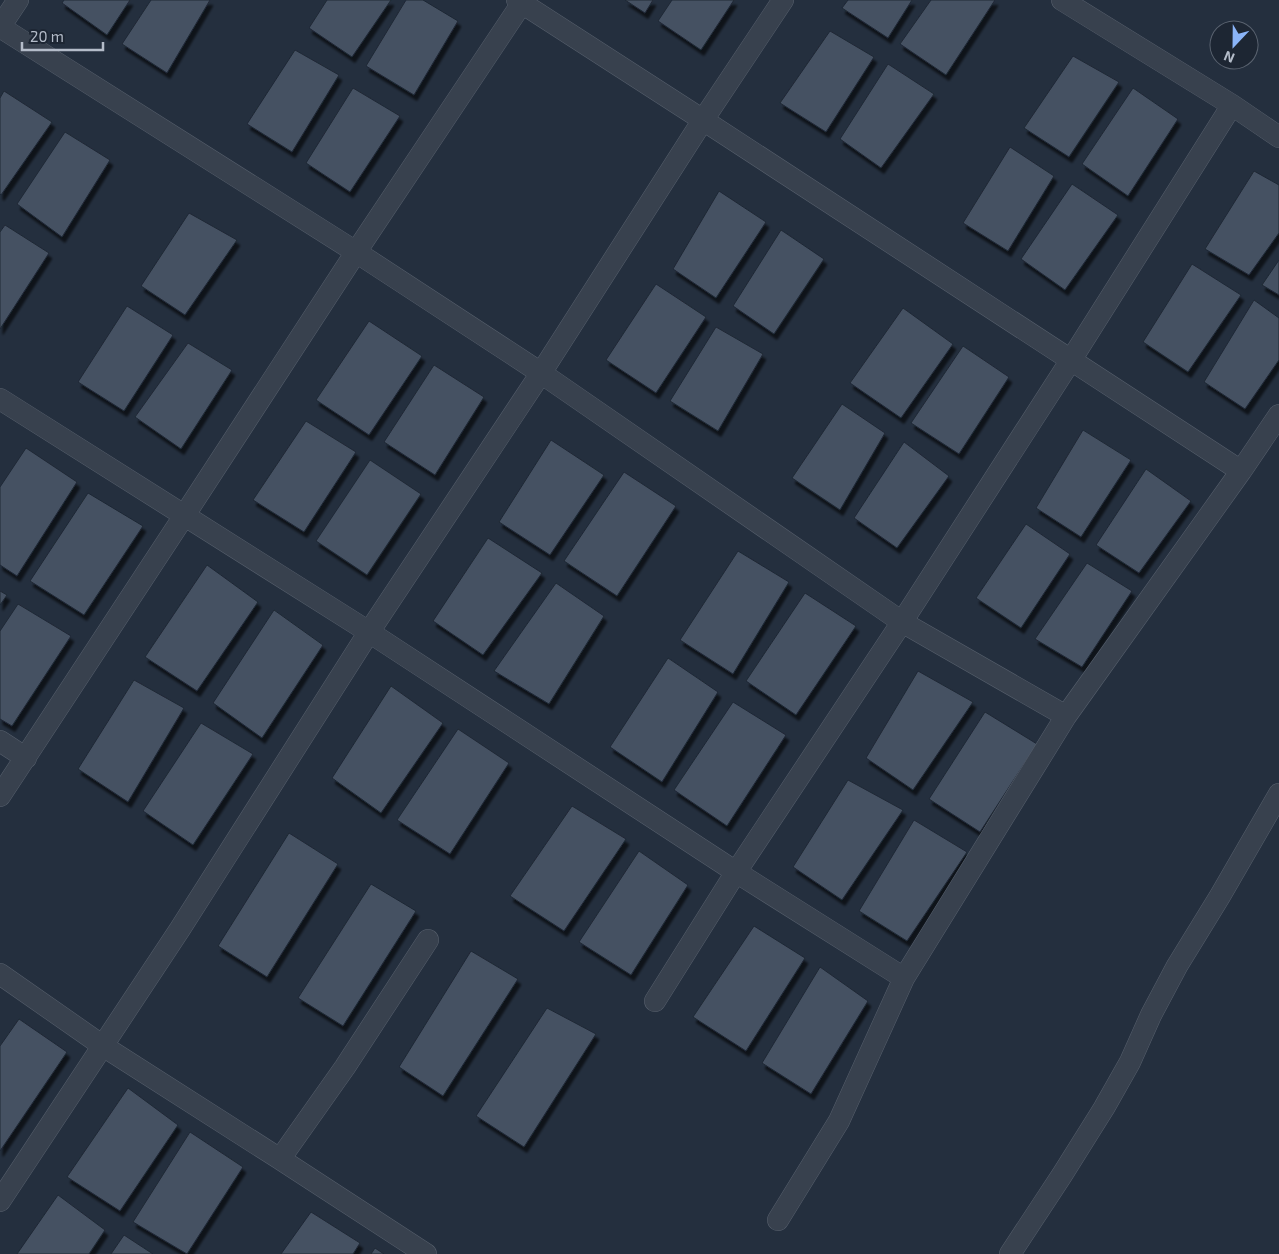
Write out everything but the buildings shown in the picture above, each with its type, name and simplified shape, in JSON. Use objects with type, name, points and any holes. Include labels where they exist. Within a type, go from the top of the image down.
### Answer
[{"type":"street","points":[[18,0],[0,27],[356,252],[541,373],[902,622],[1066,716]]},
{"type":"street","points":[[0,1201],[180,929],[369,632],[541,373],[702,120],[783,0]]},
{"type":"street","points":[[1062,0],[1232,105],[1279,137]]},
{"type":"street","points":[[0,796],[521,1],[1241,471]]},
{"type":"street","points":[[655,1001],[736,872],[902,622],[1071,360],[1232,105]]},
{"type":"street","points":[[0,399],[369,632],[736,872],[904,978]]},
{"type":"street","points":[[778,1220],[839,1121],[904,978],[1066,716],[1279,415]]},
{"type":"street","points":[[0,742],[26,758]]},
{"type":"street","points":[[1010,1254],[1104,1108],[1130,1062],[1151,1015],[1177,966],[1279,794]]},
{"type":"street","points":[[280,1159],[345,1067],[428,940]]},
{"type":"street","points":[[0,974],[103,1046],[426,1254]]}]
